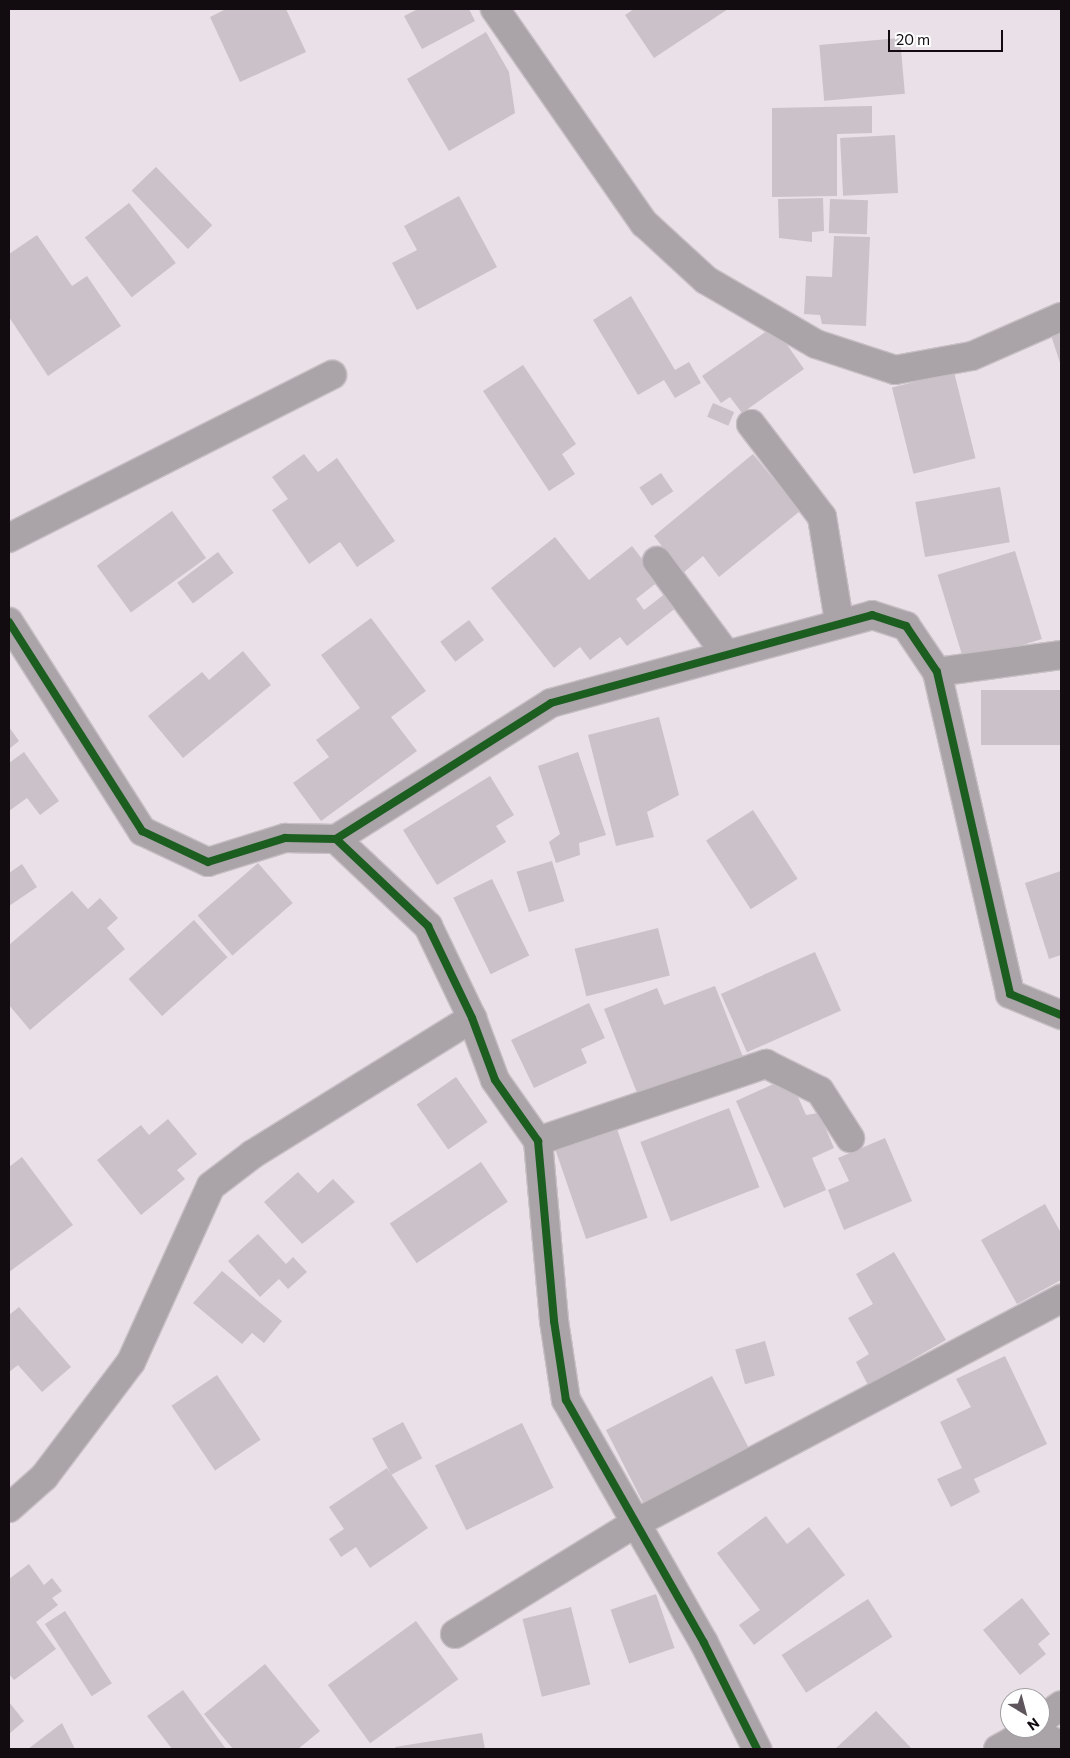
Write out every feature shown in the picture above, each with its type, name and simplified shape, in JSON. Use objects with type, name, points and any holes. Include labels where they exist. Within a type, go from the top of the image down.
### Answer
[{"type":"street","points":[[495,9],[644,223],[706,280],[816,344],[895,370],[972,356],[1061,317]]},
{"type":"street","points":[[9,538],[332,375]]},
{"type":"street","points":[[751,424],[822,517],[839,621]]},
{"type":"street","points":[[657,561],[726,654]]},
{"type":"street","points":[[9,622],[142,831],[208,862],[285,838],[336,839],[551,703],[839,621],[872,615],[906,626],[937,672],[1010,994],[1061,1014]]},
{"type":"street","points":[[937,672],[1061,655]]},
{"type":"street","points":[[336,839],[428,926],[472,1018],[495,1080],[538,1141],[554,1321],[566,1400],[634,1524],[704,1643],[757,1749]]},
{"type":"street","points":[[9,1508],[44,1477],[131,1362],[211,1186],[253,1154],[472,1018]]},
{"type":"street","points":[[538,1141],[766,1064],[820,1091],[850,1138]]},
{"type":"street","points":[[455,1634],[634,1524],[1061,1299]]},
{"type":"street","points":[[1050,1713],[1061,1705]]},
{"type":"street","points":[[1013,1740],[1050,1740],[1061,1745]]},
{"type":"building","points":[[226,9],[286,9],[306,52],[240,82],[210,17]]},
{"type":"building","points":[[418,9],[469,9],[475,21],[422,49],[404,16]]},
{"type":"building","points":[[634,9],[728,9],[654,58],[625,15]]},
{"type":"building","points":[[486,32],[509,72],[515,113],[449,151],[407,79]]},
{"type":"building","points":[[900,38],[905,94],[824,101],[819,45]]},
{"type":"building","points":[[872,106],[872,133],[837,134],[837,196],[772,197],[772,108]]},
{"type":"building","points":[[895,135],[898,193],[843,196],[840,138]]},
{"type":"building","points":[[156,167],[212,225],[188,249],[132,191]]},
{"type":"building","points":[[459,196],[497,267],[417,310],[392,263],[417,250],[404,226]]},
{"type":"building","points":[[823,198],[824,231],[812,232],[812,242],[779,238],[778,199]]},
{"type":"building","points":[[830,199],[868,200],[867,234],[829,233]]},
{"type":"building","points":[[129,203],[176,263],[132,297],[85,237]]},
{"type":"building","points":[[37,235],[72,286],[87,276],[121,326],[48,376],[9,317],[9,254]]},
{"type":"building","points":[[834,236],[870,237],[866,326],[822,324],[820,315],[804,314],[806,276],[832,277]]},
{"type":"building","points":[[631,296],[675,370],[689,362],[701,383],[675,398],[664,380],[638,395],[593,320]]},
{"type":"building","points":[[774,326],[804,369],[742,413],[730,397],[721,403],[702,376]]},
{"type":"building","points":[[1061,331],[1061,366],[1051,335]]},
{"type":"building","points":[[523,365],[576,444],[562,454],[575,474],[549,491],[483,391]]},
{"type":"building","points":[[954,372],[976,458],[913,474],[892,387]]},
{"type":"building","points":[[713,403],[734,412],[728,426],[707,417]]},
{"type":"building","points":[[304,454],[318,472],[337,458],[395,541],[357,567],[340,542],[309,564],[272,510],[288,499],[272,477]]},
{"type":"building","points":[[753,454],[800,511],[719,577],[703,556],[683,573],[654,536]]},
{"type":"building","points":[[661,473],[673,491],[652,506],[639,488]]},
{"type":"building","points":[[1000,487],[1010,542],[925,557],[915,502]]},
{"type":"building","points":[[172,511],[206,558],[131,613],[97,566]]},
{"type":"building","points":[[555,537],[589,580],[632,546],[659,581],[636,599],[644,610],[666,593],[677,607],[627,646],[620,637],[590,660],[580,647],[554,668],[491,588]]},
{"type":"building","points":[[1015,551],[1042,639],[964,663],[938,575]]},
{"type":"building","points":[[218,552],[234,573],[193,603],[177,583]]},
{"type":"building","points":[[371,618],[426,691],[391,717],[417,751],[321,821],[293,783],[329,757],[316,740],[360,708],[321,655]]},
{"type":"building","points":[[469,620],[484,640],[455,662],[440,642]]},
{"type":"building","points":[[243,651],[271,685],[183,758],[148,716],[202,672],[209,680]]},
{"type":"building","points":[[981,690],[1061,690],[1061,745],[981,745]]},
{"type":"building","points":[[659,717],[679,795],[647,812],[654,837],[616,846],[588,735]]},
{"type":"building","points":[[9,727],[19,741],[9,749]]},
{"type":"building","points":[[24,752],[59,801],[40,815],[27,798],[9,811],[9,763]]},
{"type":"building","points":[[578,752],[606,835],[579,843],[580,855],[556,863],[549,842],[560,834],[538,766]]},
{"type":"building","points":[[490,776],[514,815],[496,826],[506,842],[437,885],[403,830]]},
{"type":"building","points":[[753,810],[798,879],[751,909],[706,840]]},
{"type":"building","points":[[552,861],[564,901],[529,912],[517,872]]},
{"type":"building","points":[[258,863],[293,903],[232,955],[198,915]]},
{"type":"building","points":[[22,864],[37,887],[9,906],[9,873]]},
{"type":"building","points":[[1061,871],[1061,955],[1049,959],[1025,883]]},
{"type":"building","points":[[492,879],[529,955],[491,974],[453,898]]},
{"type":"building","points":[[72,891],[88,909],[100,898],[118,918],[107,928],[125,949],[30,1030],[9,1005],[9,945]]},
{"type":"building","points":[[194,920],[227,957],[162,1016],[129,979]]},
{"type":"building","points":[[658,928],[670,976],[586,996],[575,949]]},
{"type":"building","points":[[815,952],[841,1010],[747,1052],[721,994]]},
{"type":"building","points":[[715,986],[743,1057],[639,1098],[604,1009],[657,988],[664,1005]]},
{"type":"building","points":[[589,1003],[605,1038],[581,1049],[587,1063],[534,1088],[511,1040]]},
{"type":"building","points":[[456,1077],[488,1122],[448,1150],[417,1105]]},
{"type":"building","points":[[789,1077],[806,1115],[819,1113],[834,1148],[812,1158],[826,1190],[784,1208],[736,1101]]},
{"type":"building","points":[[729,1108],[759,1187],[671,1221],[640,1142]]},
{"type":"building","points":[[168,1119],[197,1154],[177,1170],[185,1179],[141,1215],[97,1160],[141,1125],[149,1135]]},
{"type":"building","points":[[616,1126],[648,1218],[586,1239],[555,1147]]},
{"type":"building","points":[[885,1138],[912,1201],[844,1230],[828,1190],[849,1181],[838,1158]]},
{"type":"building","points":[[22,1157],[73,1225],[9,1272],[9,1167]]},
{"type":"building","points":[[481,1162],[508,1202],[417,1263],[390,1224]]},
{"type":"building","points":[[298,1172],[318,1193],[333,1179],[355,1202],[302,1244],[264,1202]]},
{"type":"building","points":[[1045,1204],[1061,1233],[1061,1280],[1017,1304],[981,1240]]},
{"type":"building","points":[[258,1234],[286,1264],[293,1257],[307,1272],[288,1289],[279,1279],[260,1297],[228,1261]]},
{"type":"building","points":[[894,1252],[946,1340],[868,1385],[856,1362],[869,1354],[848,1318],[873,1304],[856,1274]]},
{"type":"building","points":[[222,1271],[282,1321],[264,1343],[252,1333],[242,1344],[193,1303]]},
{"type":"building","points":[[19,1307],[71,1367],[42,1392],[18,1365],[9,1372],[9,1315]]},
{"type":"building","points":[[765,1341],[775,1376],[745,1384],[735,1350]]},
{"type":"building","points":[[1005,1356],[1047,1444],[974,1479],[980,1492],[951,1507],[937,1479],[962,1468],[940,1422],[971,1407],[956,1379]]},
{"type":"building","points":[[217,1375],[261,1440],[215,1470],[171,1406]]},
{"type":"building","points":[[712,1376],[749,1449],[643,1503],[606,1430]]},
{"type":"building","points":[[403,1422],[422,1458],[391,1475],[372,1438]]},
{"type":"building","points":[[522,1423],[554,1488],[466,1530],[435,1466]]},
{"type":"building","points":[[387,1468],[428,1528],[370,1568],[356,1547],[341,1557],[329,1539],[344,1529],[329,1507]]},
{"type":"building","points":[[766,1516],[787,1544],[809,1527],[845,1575],[754,1645],[739,1625],[760,1610],[717,1553]]},
{"type":"building","points":[[29,1564],[44,1585],[52,1578],[62,1591],[52,1598],[58,1605],[36,1622],[56,1649],[14,1680],[9,1674],[9,1579]]},
{"type":"building","points":[[656,1594],[675,1648],[629,1664],[611,1610]]},
{"type":"building","points":[[1022,1598],[1050,1634],[1038,1644],[1046,1654],[1020,1675],[983,1630]]},
{"type":"building","points":[[868,1599],[893,1637],[806,1693],[782,1655]]},
{"type":"building","points":[[571,1607],[590,1685],[542,1697],[522,1619]]},
{"type":"building","points":[[65,1611],[112,1683],[92,1696],[45,1624]]},
{"type":"building","points":[[416,1621],[458,1679],[370,1743],[328,1685]]},
{"type":"building","points":[[265,1664],[320,1731],[298,1749],[233,1749],[204,1714]]},
{"type":"building","points":[[183,1690],[226,1749],[172,1749],[147,1716]]},
{"type":"building","points":[[9,1702],[24,1721],[9,1734]]},
{"type":"building","points":[[876,1711],[912,1749],[835,1749]]},
{"type":"building","points":[[62,1723],[75,1749],[28,1749]]},
{"type":"building","points":[[482,1733],[485,1749],[396,1749],[395,1747]]},
{"type":"cycle path","points":[[336,839],[551,703],[872,615],[906,626],[937,672],[1010,994],[1061,1015]]},
{"type":"cycle path","points":[[9,622],[142,831],[208,862],[285,838],[336,839],[428,926],[472,1018],[495,1080],[538,1141],[554,1321],[566,1400],[704,1643],[757,1749]]}]
